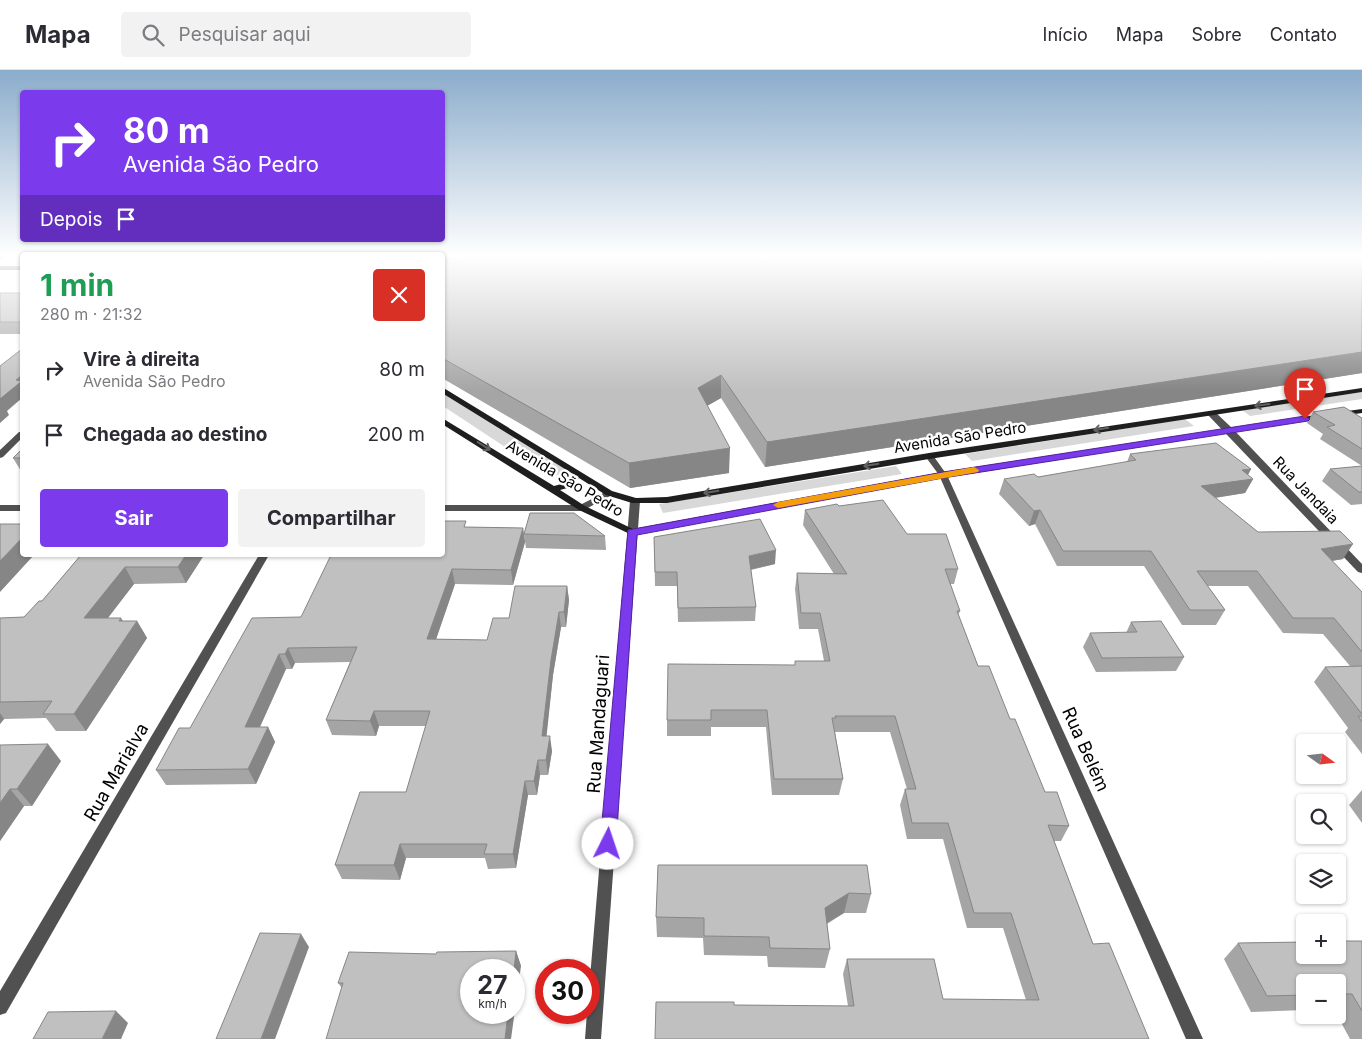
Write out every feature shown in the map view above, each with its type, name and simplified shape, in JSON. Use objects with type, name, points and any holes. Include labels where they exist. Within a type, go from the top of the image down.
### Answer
[{"type":"street","name":"Avenida São Pedro","points":[[445,391],[609,493],[635,501],[667,500],[929,456],[1362,390]]},
{"type":"street","name":"Avenida São Pedro","points":[[445,422],[582,508],[632,532],[943,475],[1362,411]]},
{"type":"street","name":"Rua Jandaia","points":[[1211,413],[1362,570]]},
{"type":"street","points":[[0,455],[20,436]]},
{"type":"street","name":"Rua Belém","points":[[929,456],[943,475],[1195,1039]]},
{"type":"street","points":[[553,489],[569,485],[575,480],[578,473]]},
{"type":"street","points":[[445,508],[582,508],[609,493]]},
{"type":"street","name":"Rua Mandaguari","points":[[593,1039],[635,501]]},
{"type":"street","points":[[0,508],[20,508]]},
{"type":"street","name":"Rua Marialva","points":[[0,1007],[263,557]]},
{"type":"shaded area","points":[[1362,392],[1362,399],[1250,416],[1242,410]]},
{"type":"shaded area","points":[[445,393],[567,470],[552,478],[445,407]]},
{"type":"shaded area","points":[[1185,419],[1194,426],[972,461],[965,454]]},
{"type":"shaded area","points":[[896,466],[902,474],[663,513],[659,504]]},
{"type":"building","points":[[0,300],[20,300],[20,322],[0,322]]},
{"type":"building","points":[[445,300],[1362,300],[1362,352],[767,442],[721,375],[698,388],[730,448],[629,463],[445,360]]},
{"type":"building","points":[[20,351],[20,377],[16,380],[20,381],[20,383],[0,399],[0,366]]},
{"type":"building","points":[[1344,407],[1362,418],[1362,449],[1327,427],[1335,425],[1313,412]]},
{"type":"building","points":[[1216,443],[1251,469],[1242,470],[1253,479],[1201,486],[1258,532],[1340,531],[1353,544],[1321,549],[1362,592],[1362,652],[1334,618],[1293,618],[1257,571],[1197,571],[1225,610],[1190,610],[1151,551],[1063,551],[1040,510],[1034,511],[1004,479],[1034,474],[1038,477],[1136,460],[1130,454]]},
{"type":"building","points":[[20,451],[20,458],[13,458]]},
{"type":"building","points":[[1362,466],[1362,492],[1359,492],[1330,469]]},
{"type":"building","points":[[883,500],[907,534],[946,534],[958,569],[945,569],[960,611],[957,611],[978,666],[989,666],[1010,719],[1015,719],[1045,792],[1057,792],[1069,826],[1048,825],[1093,944],[1109,943],[1149,1039],[655,1039],[656,1002],[734,1002],[734,1005],[854,1006],[847,959],[934,959],[943,999],[1039,1000],[1011,913],[974,913],[948,823],[912,823],[905,789],[916,789],[895,716],[835,716],[836,718],[832,718],[843,779],[774,779],[767,710],[711,710],[711,720],[667,720],[668,664],[795,665],[795,661],[830,661],[820,613],[801,613],[797,573],[847,574],[805,510],[837,504],[839,506]]},
{"type":"building","points":[[530,513],[574,513],[605,536],[524,534]]},
{"type":"building","points":[[760,519],[776,550],[749,556],[756,607],[678,608],[677,572],[655,572],[654,537]]},
{"type":"building","points":[[445,521],[466,521],[464,527],[523,528],[511,570],[452,569],[427,639],[487,640],[493,618],[509,618],[515,586],[567,586],[564,612],[559,612],[551,660],[542,736],[550,736],[546,760],[538,760],[534,781],[525,781],[513,854],[484,854],[487,844],[400,844],[394,865],[335,865],[360,792],[406,792],[430,711],[374,711],[370,721],[326,720],[357,647],[288,648],[285,654],[279,654],[245,727],[268,727],[248,769],[156,770],[179,728],[190,728],[252,618],[301,617],[330,557],[445,557]]},
{"type":"building","points":[[0,524],[20,524],[20,540],[0,561]]},
{"type":"building","points":[[79,557],[185,557],[178,567],[125,567],[84,618],[121,618],[119,621],[137,621],[74,714],[43,714],[52,701],[0,702],[0,618],[24,617],[39,601],[42,601]]},
{"type":"building","points":[[1161,621],[1184,657],[1102,658],[1090,633],[1137,632],[1131,622]]},
{"type":"building","points":[[1362,666],[1362,714],[1325,667]]},
{"type":"building","points":[[48,744],[17,789],[10,789],[0,803],[0,745]]},
{"type":"building","points":[[658,865],[867,865],[871,894],[849,893],[825,908],[830,949],[770,948],[769,937],[704,936],[704,918],[656,917]]},
{"type":"building","points":[[260,933],[301,934],[261,1039],[216,1039]]},
{"type":"building","points":[[1346,941],[1362,941],[1362,1011],[1352,994],[1346,994],[1346,974],[1296,974],[1296,995],[1267,996],[1238,943],[1296,942],[1296,964],[1346,964]]},
{"type":"building","points":[[516,951],[515,959],[460,959],[460,1024],[507,1024],[505,1039],[326,1039],[343,983],[338,983],[349,952],[436,954],[437,952]]},
{"type":"building","points":[[116,1011],[102,1039],[33,1039],[48,1012]]},
{"type":"slow traffic","points":[[778,505],[974,470]]},
{"type":"route","points":[[608,844],[632,532],[943,475],[1305,419]]}]
